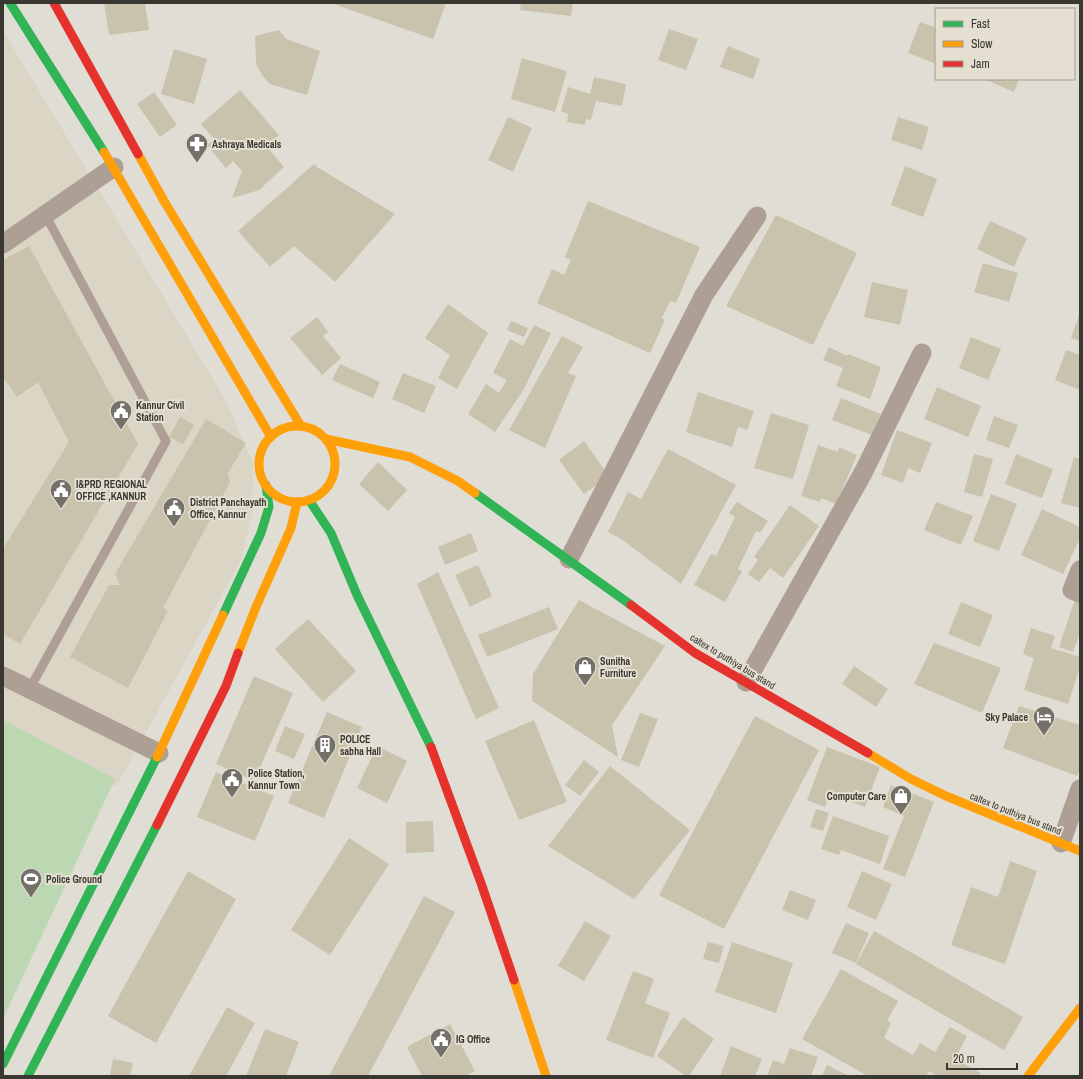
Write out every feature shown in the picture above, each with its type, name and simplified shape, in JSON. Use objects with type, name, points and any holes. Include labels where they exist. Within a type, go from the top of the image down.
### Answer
[{"type":"main road","points":[[10,3],[114,167],[271,437]]},
{"type":"main road","points":[[54,3],[164,201],[302,426]]},
{"type":"main road","points":[[302,426],[319,433],[326,439],[332,448],[335,469],[326,488],[309,500],[297,502],[285,500],[274,494],[266,485],[260,473],[260,460],[263,448],[271,437],[285,429],[302,426]]},
{"type":"main road","name":"caltex to puthiya bus stand","points":[[326,439],[410,457],[458,481],[569,559],[695,653],[911,779],[946,796],[1080,851]]},
{"type":"main road","points":[[3,1064],[159,753],[261,533],[269,507],[266,485]]},
{"type":"main road","points":[[309,500],[331,533],[357,595],[427,737],[481,883],[546,1076]]},
{"type":"main road","points":[[28,1076],[149,841],[226,686],[256,607],[291,528],[297,502]]},
{"type":"main road","points":[[1028,1076],[1080,1008]]},
{"type":"street","points":[[3,244],[46,216],[114,167]]},
{"type":"street","points":[[569,559],[704,295],[756,216]]},
{"type":"street","points":[[746,682],[863,473],[922,353]]},
{"type":"street","points":[[1080,570],[1072,590],[1080,593]]},
{"type":"street","points":[[3,676],[159,753]]},
{"type":"street","points":[[1061,843],[1080,789]]},
{"type":"lane","points":[[29,690],[166,441],[46,216]]},
{"type":"shaded area","name":"Kannur Civil Station","points":[[3,31],[225,399],[253,463],[252,514],[241,560],[116,787],[3,729]]},
{"type":"green space","name":"Police Ground","points":[[3,720],[115,779],[3,1019]]},
{"type":"building","points":[[104,3],[145,3],[149,30],[109,35]]},
{"type":"building","points":[[331,3],[446,3],[433,39]]},
{"type":"building","points":[[521,3],[573,3],[571,16],[520,10]]},
{"type":"building","points":[[920,22],[935,28],[934,63],[908,53]]},
{"type":"building","points":[[669,29],[698,39],[686,70],[658,60]]},
{"type":"building","points":[[279,30],[286,39],[320,51],[307,95],[270,84],[262,75],[256,64],[255,36]]},
{"type":"building","points":[[728,46],[760,59],[753,79],[720,67]]},
{"type":"building","points":[[174,49],[207,59],[194,104],[161,94]]},
{"type":"building","points":[[522,58],[567,71],[555,112],[511,99]]},
{"type":"building","points":[[594,77],[626,84],[622,106],[596,101],[591,120],[586,119],[585,125],[567,122],[568,114],[561,111],[568,87],[590,94]]},
{"type":"building","points":[[986,80],[1019,80],[1014,92]]},
{"type":"building","points":[[240,90],[279,135],[266,146],[284,167],[259,190],[232,198],[242,171],[233,161],[226,168],[207,145],[214,139],[201,124]]},
{"type":"building","points":[[154,92],[177,125],[160,137],[137,104]]},
{"type":"building","points":[[508,117],[532,128],[513,172],[488,160]]},
{"type":"building","points":[[898,117],[929,127],[922,150],[891,140]]},
{"type":"building","points":[[314,164],[395,214],[335,282],[294,246],[270,267],[238,231]]},
{"type":"building","points":[[905,166],[937,179],[923,217],[891,205]]},
{"type":"building","points":[[588,201],[700,247],[676,303],[670,301],[662,318],[665,320],[650,353],[537,303],[552,269],[564,275],[571,260],[565,257]]},
{"type":"building","points":[[776,215],[857,253],[813,345],[726,306]]},
{"type":"building","points":[[990,221],[1027,238],[1014,267],[977,249]]},
{"type":"building","points":[[29,246],[138,444],[20,644],[3,634],[3,549],[69,442],[38,382],[17,397],[3,377],[3,260]]},
{"type":"building","points":[[983,263],[1018,273],[1009,302],[974,292]]},
{"type":"building","points":[[872,282],[908,290],[900,325],[864,317]]},
{"type":"building","points":[[448,304],[488,333],[457,389],[438,378],[450,355],[425,338]]},
{"type":"building","points":[[1080,312],[1080,341],[1071,338]]},
{"type":"building","points":[[317,317],[328,332],[323,336],[341,358],[322,375],[290,338]]},
{"type":"building","points":[[511,321],[528,328],[524,337],[507,330]]},
{"type":"building","points":[[534,325],[551,333],[524,389],[495,432],[468,414],[486,384],[499,393],[507,380],[493,373],[510,339],[523,346]]},
{"type":"building","points":[[562,336],[583,347],[568,373],[576,376],[545,448],[509,430]]},
{"type":"building","points":[[971,337],[1001,349],[988,380],[959,368]]},
{"type":"building","points":[[829,347],[847,356],[848,354],[881,367],[870,399],[836,386],[843,368],[823,360]]},
{"type":"building","points":[[1066,350],[1080,355],[1080,390],[1055,380]]},
{"type":"building","points":[[340,364],[380,382],[373,398],[332,380]]},
{"type":"building","points":[[403,373],[436,386],[424,413],[392,399]]},
{"type":"building","points":[[937,387],[981,406],[968,437],[924,419]]},
{"type":"building","points":[[698,392],[754,411],[747,430],[738,427],[732,447],[686,432]]},
{"type":"building","points":[[841,398],[881,414],[872,435],[832,420]]},
{"type":"building","points":[[771,413],[809,425],[793,479],[754,468]]},
{"type":"building","points":[[994,416],[1018,425],[1009,448],[986,440]]},
{"type":"building","points":[[180,417],[194,425],[183,444],[169,437]]},
{"type":"building","name":"District Panchayath Office, Kannur","points":[[206,419],[246,443],[228,473],[230,482],[163,608],[168,611],[128,688],[70,657],[109,585],[120,585],[115,574]]},
{"type":"building","points":[[897,430],[932,443],[920,473],[908,468],[903,483],[881,475]]},
{"type":"building","points":[[584,441],[609,476],[584,494],[559,460]]},
{"type":"building","points":[[818,445],[838,452],[839,447],[857,455],[836,504],[821,498],[820,502],[801,496]]},
{"type":"building","points":[[668,449],[736,485],[681,584],[621,539],[608,532],[628,492],[641,499]]},
{"type":"building","points":[[974,454],[993,459],[982,497],[964,492]]},
{"type":"building","points":[[1016,454],[1053,469],[1042,498],[1005,484]]},
{"type":"building","points":[[1074,457],[1080,459],[1080,508],[1061,503]]},
{"type":"building","points":[[378,462],[407,490],[388,511],[359,484]]},
{"type":"building","points":[[991,494],[1017,504],[999,551],[973,541]]},
{"type":"building","points":[[737,502],[768,521],[760,533],[756,531],[738,569],[742,571],[725,602],[694,585],[711,554],[716,556],[735,517],[729,513]]},
{"type":"building","points":[[936,502],[973,516],[961,545],[924,530]]},
{"type":"building","points":[[790,505],[819,526],[783,578],[770,568],[759,582],[748,574],[758,560],[754,557]]},
{"type":"building","points":[[1042,509],[1080,527],[1080,538],[1063,574],[1021,555]]},
{"type":"building","points":[[471,533],[478,551],[445,565],[438,547]]},
{"type":"building","points":[[478,565],[492,596],[470,607],[455,575]]},
{"type":"building","points":[[438,572],[499,708],[476,719],[417,584]]},
{"type":"building","points":[[1076,596],[1080,597],[1080,632],[1073,652],[1059,647]]},
{"type":"building","name":"Sunitha Furniture","points":[[579,600],[665,646],[612,725],[618,757],[532,701],[533,674]]},
{"type":"building","points":[[961,602],[993,615],[980,647],[948,634]]},
{"type":"building","points":[[549,607],[558,629],[487,657],[478,635]]},
{"type":"building","points":[[308,619],[356,671],[323,702],[275,649]]},
{"type":"building","points":[[1031,628],[1055,636],[1051,648],[1080,657],[1080,667],[1068,704],[1024,690],[1034,658],[1023,654]]},
{"type":"building","points":[[934,643],[1001,668],[982,713],[914,684]]},
{"type":"building","points":[[854,666],[888,689],[876,707],[842,684]]},
{"type":"building","points":[[254,676],[293,693],[254,781],[216,764]]},
{"type":"building","name":"Sky Palace","points":[[1019,706],[1080,725],[1080,769],[1077,776],[1003,748]]},
{"type":"building","name":"POLICE sabha Hall","points":[[327,712],[362,727],[324,818],[288,803]]},
{"type":"building","points":[[640,713],[658,719],[639,767],[621,760]]},
{"type":"building","points":[[755,716],[819,750],[724,929],[659,895]]},
{"type":"building","points":[[534,720],[567,802],[519,820],[485,741]]},
{"type":"building","points":[[285,726],[305,734],[294,759],[275,751]]},
{"type":"building","points":[[377,746],[407,761],[387,803],[357,788]]},
{"type":"building","points":[[827,747],[880,767],[865,807],[830,794],[825,807],[807,800]]},
{"type":"building","points":[[584,760],[599,772],[580,796],[565,785]]},
{"type":"building","points":[[610,766],[690,830],[634,899],[548,846]]},
{"type":"building","points":[[216,772],[274,796],[255,841],[197,817]]},
{"type":"building","points":[[891,785],[934,802],[905,877],[883,869],[904,816],[883,807]]},
{"type":"building","points":[[816,809],[829,813],[823,831],[810,827]]},
{"type":"building","points":[[833,816],[889,836],[880,864],[841,850],[839,855],[821,849]]},
{"type":"building","points":[[433,821],[434,852],[406,853],[406,822]]},
{"type":"building","points":[[349,838],[389,864],[330,955],[291,930]]},
{"type":"building","points":[[1010,861],[1037,871],[1005,964],[951,945],[971,887],[998,897]]},
{"type":"building","points":[[188,871],[236,899],[156,1043],[108,1016]]},
{"type":"building","points":[[862,871],[892,884],[876,920],[847,907]]},
{"type":"building","points":[[790,890],[816,900],[808,920],[782,910]]},
{"type":"building","points":[[424,896],[455,912],[368,1076],[329,1076]]},
{"type":"building","points":[[585,921],[611,936],[584,981],[558,966]]},
{"type":"building","points":[[846,923],[869,933],[856,963],[832,953]]},
{"type":"building","points":[[874,931],[1023,1017],[1004,1050],[856,964]]},
{"type":"building","points":[[708,942],[724,946],[719,963],[703,959]]},
{"type":"building","points":[[732,942],[793,963],[776,1013],[715,992]]},
{"type":"building","points":[[841,969],[898,1001],[887,1021],[891,1023],[884,1038],[913,1055],[920,1043],[935,1052],[950,1027],[967,1036],[955,1059],[981,1073],[979,1076],[937,1076],[929,1071],[926,1076],[868,1076],[802,1039]]},
{"type":"building","points":[[633,971],[654,979],[645,1003],[670,1013],[653,1058],[606,1040]]},
{"type":"building","points":[[227,1007],[255,1023],[226,1076],[189,1076]]},
{"type":"building","points":[[683,1017],[714,1039],[689,1076],[686,1076],[657,1056]]},
{"type":"building","name":"IG Office","points":[[450,1024],[475,1071],[465,1076],[422,1076],[407,1047]]},
{"type":"building","points":[[265,1029],[299,1042],[286,1076],[246,1076]]},
{"type":"building","points":[[731,1046],[762,1059],[755,1076],[720,1076]]},
{"type":"building","points":[[790,1048],[818,1057],[811,1076],[767,1076],[773,1060],[784,1064]]},
{"type":"building","points":[[113,1059],[133,1063],[130,1076],[110,1076]]},
{"type":"building","points":[[827,1065],[849,1076],[822,1076]]},
{"type":"traffic: fast","points":[[10,3],[104,152]]},
{"type":"traffic: fast","points":[[223,615],[261,533],[269,507],[266,485]]},
{"type":"traffic: fast","points":[[475,493],[631,605]]},
{"type":"traffic: fast","points":[[309,500],[331,533],[357,595],[431,747]]},
{"type":"traffic: fast","points":[[3,1064],[157,757]]},
{"type":"traffic: fast","points":[[28,1076],[157,825]]},
{"type":"traffic: slow","points":[[104,152],[271,437]]},
{"type":"traffic: slow","points":[[138,154],[164,201],[301,426]]},
{"type":"traffic: slow","points":[[297,426],[311,429],[324,437],[332,450],[335,464],[332,478],[324,491],[311,499],[297,502],[283,499],[270,491],[262,478],[259,464],[262,450],[270,437],[283,429],[297,426]]},
{"type":"traffic: slow","points":[[326,439],[410,457],[458,481],[475,493]]},
{"type":"traffic: slow","points":[[238,653],[256,607],[291,528],[297,502]]},
{"type":"traffic: slow","points":[[157,757],[223,615]]},
{"type":"traffic: slow","points":[[868,753],[911,779],[946,796],[1080,851]]},
{"type":"traffic: slow","points":[[514,980],[546,1076]]},
{"type":"traffic: slow","points":[[1028,1076],[1080,1008]]},
{"type":"traffic: jam","points":[[54,3],[138,154]]},
{"type":"traffic: jam","points":[[631,605],[695,653],[868,753]]},
{"type":"traffic: jam","points":[[157,825],[226,686],[238,653]]},
{"type":"traffic: jam","points":[[431,747],[481,883],[514,980]]},
{"type":"place","name":"Ashraya Medicals","points":[[197,164]]},
{"type":"place","name":"Kannur Civil Station","points":[[121,430]]},
{"type":"place","name":"I&PRD REGIONAL OFFICE ,KANNUR","points":[[61,510]]},
{"type":"place","name":"District Panchayath Office, Kannur","points":[[174,528]]},
{"type":"place","name":"Sunitha Furniture","points":[[585,686]]},
{"type":"place","name":"Sky Palace","points":[[1044,736]]},
{"type":"place","name":"POLICE sabha Hall","points":[[325,764]]},
{"type":"place","name":"Police Station, Kannur Town","points":[[232,798]]},
{"type":"place","name":"Computer Care","points":[[901,816]]},
{"type":"place","name":"Police Ground","points":[[31,898]]},
{"type":"place","name":"IG Office","points":[[441,1058]]}]
